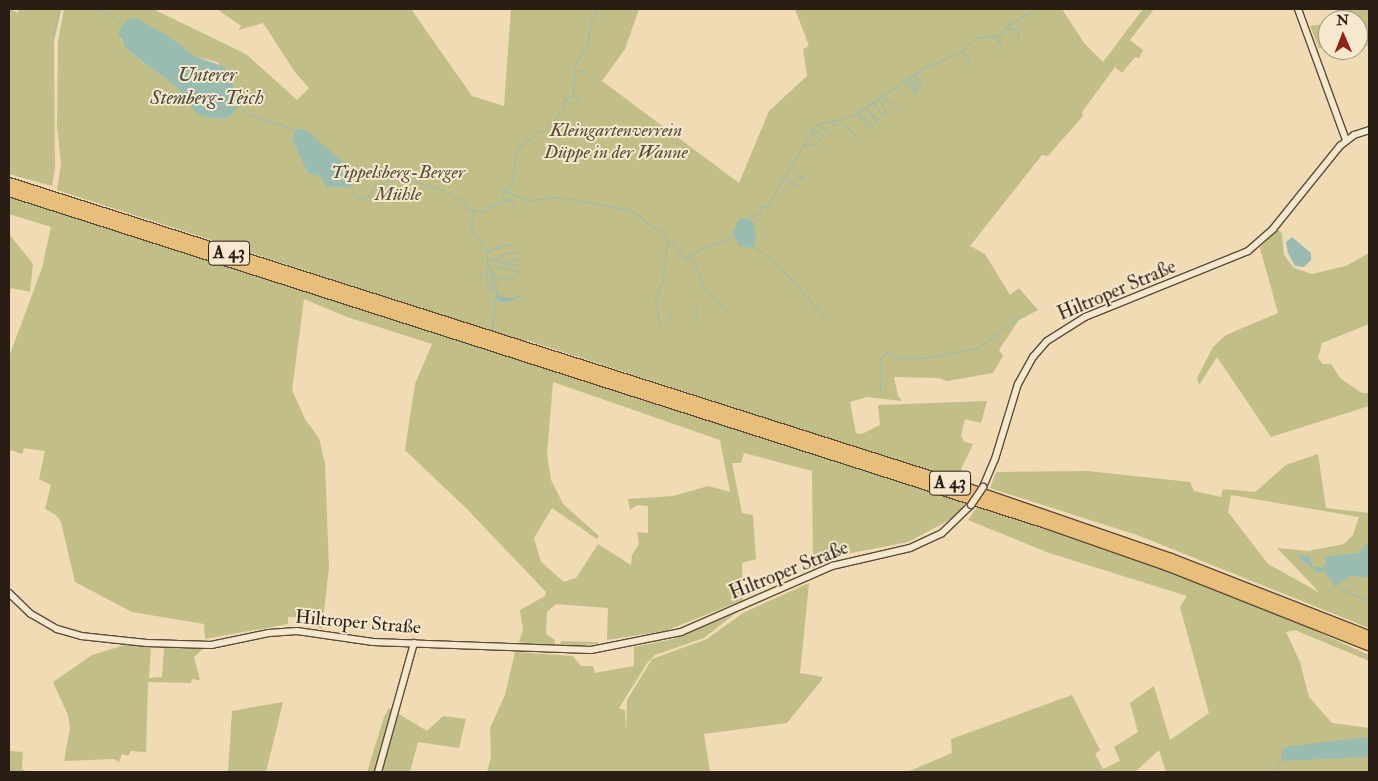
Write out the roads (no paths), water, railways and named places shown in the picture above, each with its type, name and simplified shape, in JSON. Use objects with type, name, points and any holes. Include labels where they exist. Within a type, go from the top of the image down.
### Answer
[{"type":"highway","name":"A 43","points":[[9,183],[1072,531],[1369,645]]},
{"type":"highway","name":"A 43","points":[[9,191],[449,327]]},
{"type":"highway","name":"A 43","points":[[523,351],[1081,527],[1266,594],[1369,636]]},
{"type":"highway","points":[[1352,637],[1369,648]]},
{"type":"street","points":[[1298,9],[1346,140]]},
{"type":"street","name":"Hiltroper Straße","points":[[9,593],[21,606],[46,623],[94,638],[194,646],[297,631],[373,642],[578,651],[667,636],[832,566],[920,544],[952,525],[971,505],[983,487],[995,459],[1018,384],[1033,357],[1047,341],[1085,317],[1248,251],[1273,230],[1346,140],[1369,130]]},
{"type":"street","points":[[378,772],[414,644]]},
{"type":"water","name":"Unterer Stemberg-Teich","points":[[136,18],[173,39],[194,56],[225,67],[237,92],[238,105],[233,114],[225,119],[203,117],[194,111],[176,87],[126,49],[118,32],[127,20]]},
{"type":"water","points":[[295,129],[304,129],[347,166],[353,187],[327,187],[321,177],[308,173],[293,141]]},
{"type":"water","points":[[740,218],[749,219],[754,224],[756,240],[753,248],[739,246],[733,232]]},
{"type":"water","points":[[1292,237],[1311,253],[1311,260],[1304,267],[1295,266],[1288,253],[1286,242]]},
{"type":"water","points":[[497,294],[507,298],[527,295],[503,303],[494,297]]},
{"type":"water","points":[[1369,543],[1369,577],[1351,576],[1335,586],[1324,571],[1317,572],[1295,555],[1310,556],[1312,566],[1322,568],[1327,562],[1324,557],[1359,553]]},
{"type":"water","points":[[1369,737],[1369,755],[1364,757],[1281,761],[1282,749],[1290,746]]},
{"type":"waterway","points":[[54,34],[60,9]]},
{"type":"waterway","points":[[99,9],[124,24]]},
{"type":"waterway","points":[[348,186],[360,199],[368,197],[374,186],[398,177],[443,190],[465,202],[467,208],[481,212],[505,200],[501,191],[511,187],[517,150],[538,132],[546,130],[563,108],[564,100],[573,95],[576,63],[588,42],[591,20],[597,9]]},
{"type":"waterway","points":[[748,219],[761,211],[760,207],[767,206],[815,125],[854,115],[923,68],[961,52],[975,38],[1000,35],[1004,28],[1032,11]]},
{"type":"waterway","points":[[1006,27],[1017,31],[1019,41]]},
{"type":"waterway","points":[[991,36],[999,41],[1002,48]]},
{"type":"waterway","points":[[961,52],[967,55],[970,64]]},
{"type":"waterway","points":[[578,71],[587,71]]},
{"type":"waterway","points":[[915,74],[922,85]]},
{"type":"waterway","points":[[913,75],[920,86]]},
{"type":"waterway","points":[[908,79],[916,90]]},
{"type":"waterway","points":[[910,79],[918,88]]},
{"type":"waterway","points":[[906,81],[916,91]]},
{"type":"waterway","points":[[903,82],[917,95]]},
{"type":"waterway","points":[[564,93],[564,100]]},
{"type":"waterway","points":[[574,96],[580,102]]},
{"type":"waterway","points":[[882,98],[900,108]]},
{"type":"waterway","points":[[878,99],[888,115]]},
{"type":"waterway","points":[[565,100],[572,105]]},
{"type":"waterway","points":[[873,103],[883,116]]},
{"type":"waterway","points":[[237,104],[247,113],[296,130]]},
{"type":"waterway","points":[[865,108],[879,124]]},
{"type":"waterway","points":[[859,112],[873,128]]},
{"type":"waterway","points":[[871,113],[880,120]]},
{"type":"waterway","points":[[857,114],[869,129]]},
{"type":"waterway","points":[[838,119],[858,138]]},
{"type":"waterway","points":[[831,121],[836,126]]},
{"type":"waterway","points":[[819,125],[830,134]]},
{"type":"waterway","points":[[813,130],[825,137]]},
{"type":"waterway","points":[[811,132],[822,142]]},
{"type":"waterway","points":[[803,144],[819,145]]},
{"type":"waterway","points":[[797,174],[803,177]]},
{"type":"waterway","points":[[798,177],[802,179]]},
{"type":"waterway","points":[[783,178],[798,185]]},
{"type":"waterway","points":[[505,191],[527,200],[559,197],[631,210],[659,231],[686,259],[700,249],[734,236]]},
{"type":"waterway","points":[[505,200],[510,199],[515,208]]},
{"type":"waterway","points":[[473,210],[471,231],[487,251],[487,263],[497,288],[492,330]]},
{"type":"waterway","points":[[660,327],[655,300],[663,279],[667,240]]},
{"type":"waterway","points":[[487,251],[514,243]]},
{"type":"waterway","points":[[755,247],[776,263],[824,316]]},
{"type":"waterway","points":[[489,258],[494,260],[505,253],[520,252]]},
{"type":"waterway","points":[[692,255],[704,289],[725,310]]},
{"type":"waterway","points":[[494,260],[502,263],[519,259]]},
{"type":"waterway","points":[[496,265],[501,268],[509,263],[520,265]]},
{"type":"waterway","points":[[486,287],[487,264]]},
{"type":"waterway","points":[[490,266],[495,290]]},
{"type":"waterway","points":[[505,268],[518,272]]},
{"type":"waterway","points":[[478,279],[484,271]]},
{"type":"waterway","points":[[493,272],[498,278],[517,278]]},
{"type":"waterway","points":[[491,282],[491,291]]},
{"type":"waterway","points":[[696,305],[697,321]]},
{"type":"waterway","points":[[668,308],[671,322]]},
{"type":"waterway","points":[[880,391],[881,358],[886,352],[899,358],[922,358],[978,348],[1019,317]]},
{"type":"waterway","points":[[1335,586],[1369,601]]},
{"type":"waterway","points":[[1276,772],[1281,760]]},
{"type":"park label","name":"Kleingartenverrein Düppe in der Wanne","points":[[616,142]]},
{"type":"park label","name":"Tippelsberg-Berger Mühle","points":[[398,184]]}]
